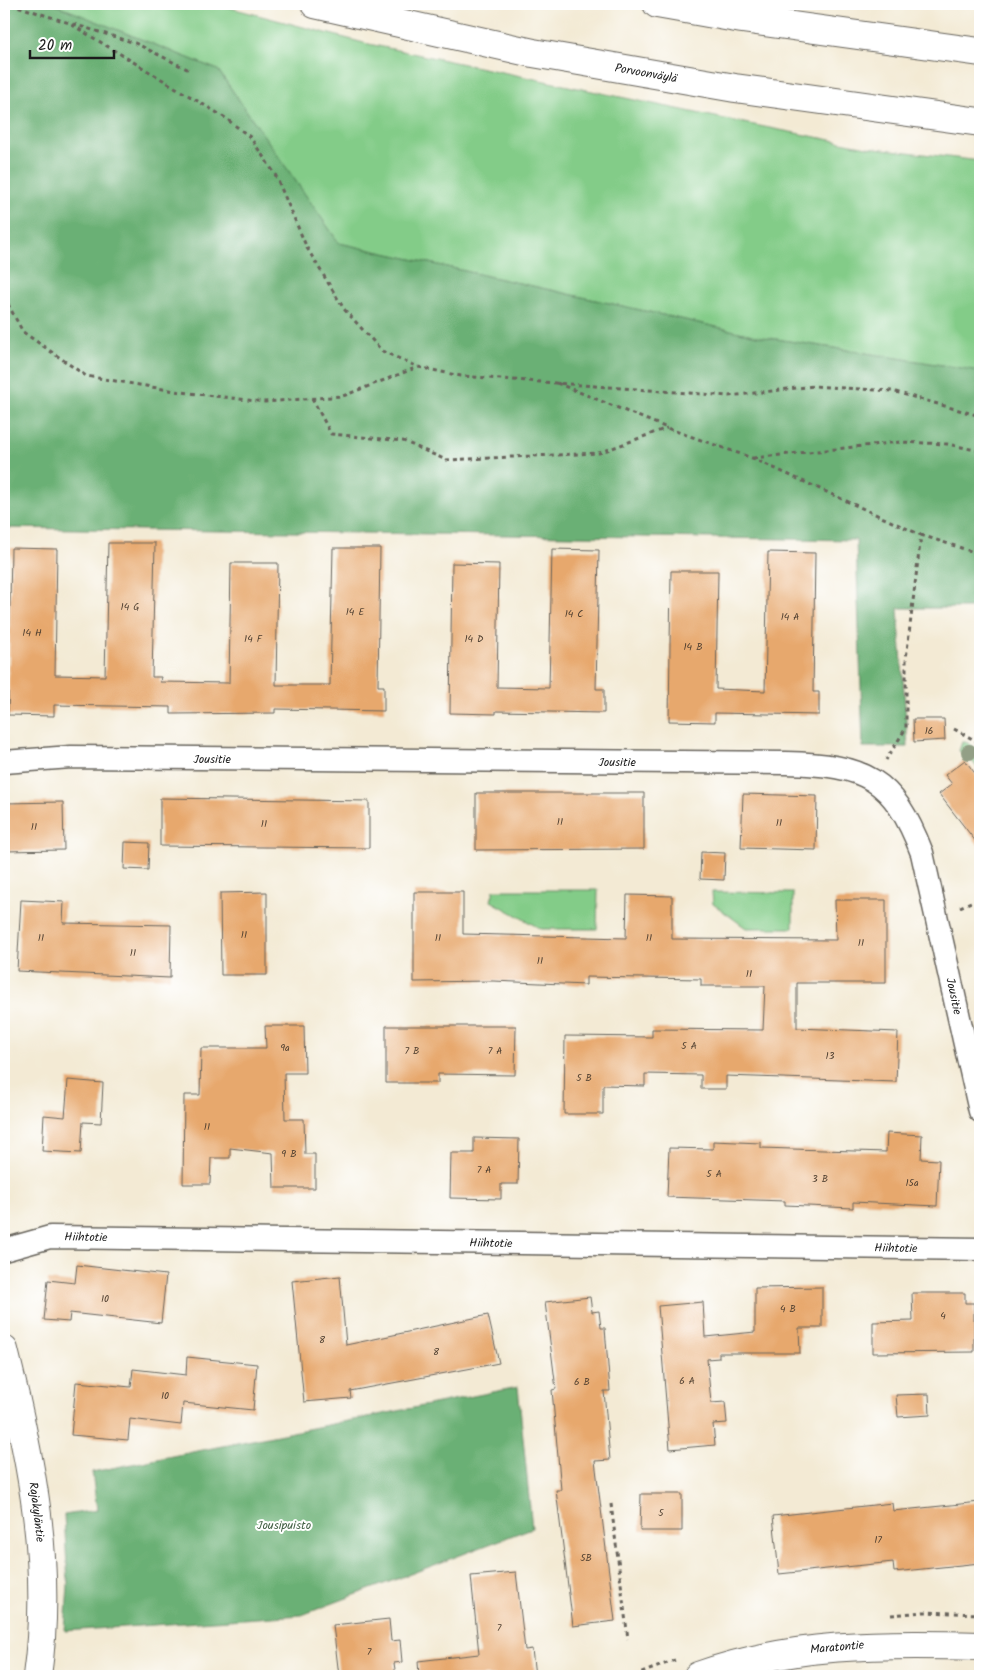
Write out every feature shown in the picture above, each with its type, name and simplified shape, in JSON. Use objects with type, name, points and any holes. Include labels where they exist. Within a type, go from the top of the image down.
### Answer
[{"type":"main road","name":"Porvoonväylä","points":[[315,4],[542,54],[735,88],[980,122]]},
{"type":"main road","points":[[657,4],[742,19],[980,52]]},
{"type":"main road","name":"Rajakyläntie","points":[[4,1350],[26,1440],[40,1530],[43,1590],[37,1676]]},
{"type":"main road","name":"Maratontie","points":[[698,1676],[722,1667],[796,1651],[865,1644],[980,1646]]},
{"type":"street","name":"Jousitie","points":[[4,762],[71,757],[819,764],[852,769],[873,780],[896,800],[910,823],[922,853],[980,1111]]},
{"type":"street","name":"Hiihtotie","points":[[4,1250],[50,1237],[980,1249]]},
{"type":"path","points":[[11,4],[135,43],[191,71]]},
{"type":"path","points":[[69,23],[224,117],[250,137],[275,174],[308,248],[344,309],[382,351],[418,367],[461,376],[729,396],[814,386],[892,391],[980,416]]},
{"type":"path","points":[[4,296],[23,332],[86,376],[181,392],[265,402],[343,396],[418,367]]},
{"type":"path","points":[[554,382],[667,428],[752,458],[921,535],[980,554]]},
{"type":"path","points":[[312,398],[331,434],[403,440],[446,460],[599,453],[667,428]]},
{"type":"path","points":[[752,458],[900,442],[947,444],[980,451]]},
{"type":"path","points":[[873,780],[906,728],[906,659],[921,535]]},
{"type":"path","points":[[954,729],[980,743]]},
{"type":"path","points":[[611,1504],[628,1638]]},
{"type":"green space","points":[[4,4],[53,4],[218,70],[339,243],[757,336],[980,371],[980,608],[898,608],[908,747],[863,747],[856,540],[4,528]]},
{"type":"green space","points":[[53,4],[216,4],[364,43],[744,123],[867,147],[980,161],[980,371],[757,336],[339,243],[218,70]]},
{"type":"green space","points":[[962,742],[966,742],[980,751],[980,771],[972,761],[959,751]]},
{"type":"green space","points":[[494,890],[598,890],[597,929],[541,929],[491,901]]},
{"type":"green space","points":[[712,892],[793,893],[793,928],[746,928],[713,904]]},
{"type":"green space","name":"Jousipuisto","points":[[518,1387],[532,1528],[302,1615],[65,1631],[68,1584],[64,1515],[97,1510],[92,1472]]},
{"type":"building","points":[[108,543],[155,543],[152,677],[161,677],[160,682],[229,683],[231,563],[278,563],[276,685],[330,685],[333,548],[380,548],[378,686],[384,686],[384,711],[275,709],[275,713],[171,714],[171,707],[54,705],[54,716],[8,715],[11,548],[57,549],[55,675],[105,676]]},
{"type":"building","points":[[552,549],[599,550],[596,689],[604,689],[604,713],[496,711],[496,714],[450,713],[452,563],[499,564],[497,687],[549,688]]},
{"type":"building","points":[[768,552],[815,553],[813,692],[819,692],[819,715],[715,713],[715,722],[669,721],[671,571],[718,571],[716,689],[765,691]]},
{"type":"building","points":[[913,719],[944,719],[945,740],[914,742]]},
{"type":"building","points":[[965,760],[980,780],[980,847],[939,794],[952,784],[945,775]]},
{"type":"building","points":[[476,793],[644,793],[644,849],[476,850]]},
{"type":"building","points":[[743,794],[817,796],[816,850],[741,848]]},
{"type":"building","points":[[160,798],[369,801],[369,848],[160,846]]},
{"type":"building","points":[[63,802],[64,850],[4,851],[4,803]]},
{"type":"building","points":[[125,842],[149,843],[148,870],[124,869]]},
{"type":"building","points":[[701,852],[725,853],[724,880],[700,879]]},
{"type":"building","points":[[267,892],[267,975],[221,975],[220,893]]},
{"type":"building","points":[[414,892],[463,892],[463,934],[626,938],[627,895],[672,896],[672,939],[836,940],[835,900],[886,900],[886,983],[797,983],[797,1028],[898,1032],[896,1082],[726,1076],[726,1089],[701,1089],[701,1075],[645,1074],[645,1086],[603,1085],[603,1114],[564,1114],[565,1036],[652,1037],[652,1029],[763,1030],[765,986],[701,986],[701,979],[586,977],[586,985],[493,981],[414,982]]},
{"type":"building","points":[[21,900],[64,902],[63,923],[171,925],[170,978],[17,971]]},
{"type":"building","points":[[265,1026],[304,1026],[305,1073],[284,1073],[285,1119],[304,1119],[305,1154],[315,1154],[315,1188],[274,1188],[273,1153],[230,1148],[230,1158],[211,1158],[210,1184],[183,1184],[184,1095],[200,1095],[201,1048],[266,1048]]},
{"type":"building","points":[[386,1026],[516,1026],[515,1075],[438,1074],[438,1083],[386,1083]]},
{"type":"building","points":[[68,1080],[103,1083],[101,1123],[83,1122],[81,1153],[42,1151],[44,1115],[65,1117]]},
{"type":"building","points":[[887,1133],[922,1135],[921,1159],[939,1160],[937,1206],[853,1202],[853,1208],[785,1205],[785,1201],[667,1197],[669,1148],[713,1149],[713,1141],[761,1143],[761,1148],[886,1152]]},
{"type":"building","points":[[474,1138],[519,1139],[518,1184],[501,1184],[501,1199],[450,1198],[451,1153],[474,1153]]},
{"type":"building","points":[[77,1265],[166,1275],[161,1323],[70,1313],[69,1322],[44,1320],[48,1280],[75,1283]]},
{"type":"building","points":[[340,1276],[346,1345],[488,1315],[499,1363],[350,1391],[351,1398],[304,1402],[292,1281]]},
{"type":"building","points":[[822,1287],[822,1328],[799,1328],[800,1353],[719,1353],[719,1358],[707,1359],[711,1403],[725,1402],[727,1423],[713,1424],[715,1445],[670,1449],[658,1306],[703,1302],[705,1337],[755,1332],[755,1288]]},
{"type":"building","points":[[912,1293],[965,1293],[965,1303],[974,1303],[974,1352],[873,1353],[873,1322],[913,1321]]},
{"type":"building","points":[[590,1297],[592,1312],[599,1311],[601,1328],[605,1328],[610,1391],[604,1391],[610,1460],[595,1461],[615,1621],[573,1626],[556,1490],[561,1490],[552,1390],[556,1389],[545,1302]]},
{"type":"building","points":[[187,1357],[257,1364],[253,1410],[183,1403],[181,1425],[130,1419],[128,1440],[71,1435],[76,1382],[131,1387],[133,1369],[186,1375]]},
{"type":"building","points":[[929,1394],[930,1415],[898,1417],[896,1395]]},
{"type":"building","points":[[641,1494],[682,1494],[682,1531],[640,1531]]},
{"type":"building","points":[[980,1502],[980,1563],[894,1572],[893,1562],[779,1574],[773,1516],[892,1503],[893,1511]]},
{"type":"building","points":[[516,1572],[525,1650],[532,1649],[535,1676],[419,1676],[418,1661],[479,1654],[471,1576]]},
{"type":"building","points":[[389,1619],[391,1641],[400,1640],[402,1662],[394,1663],[396,1676],[339,1676],[333,1625]]}]
